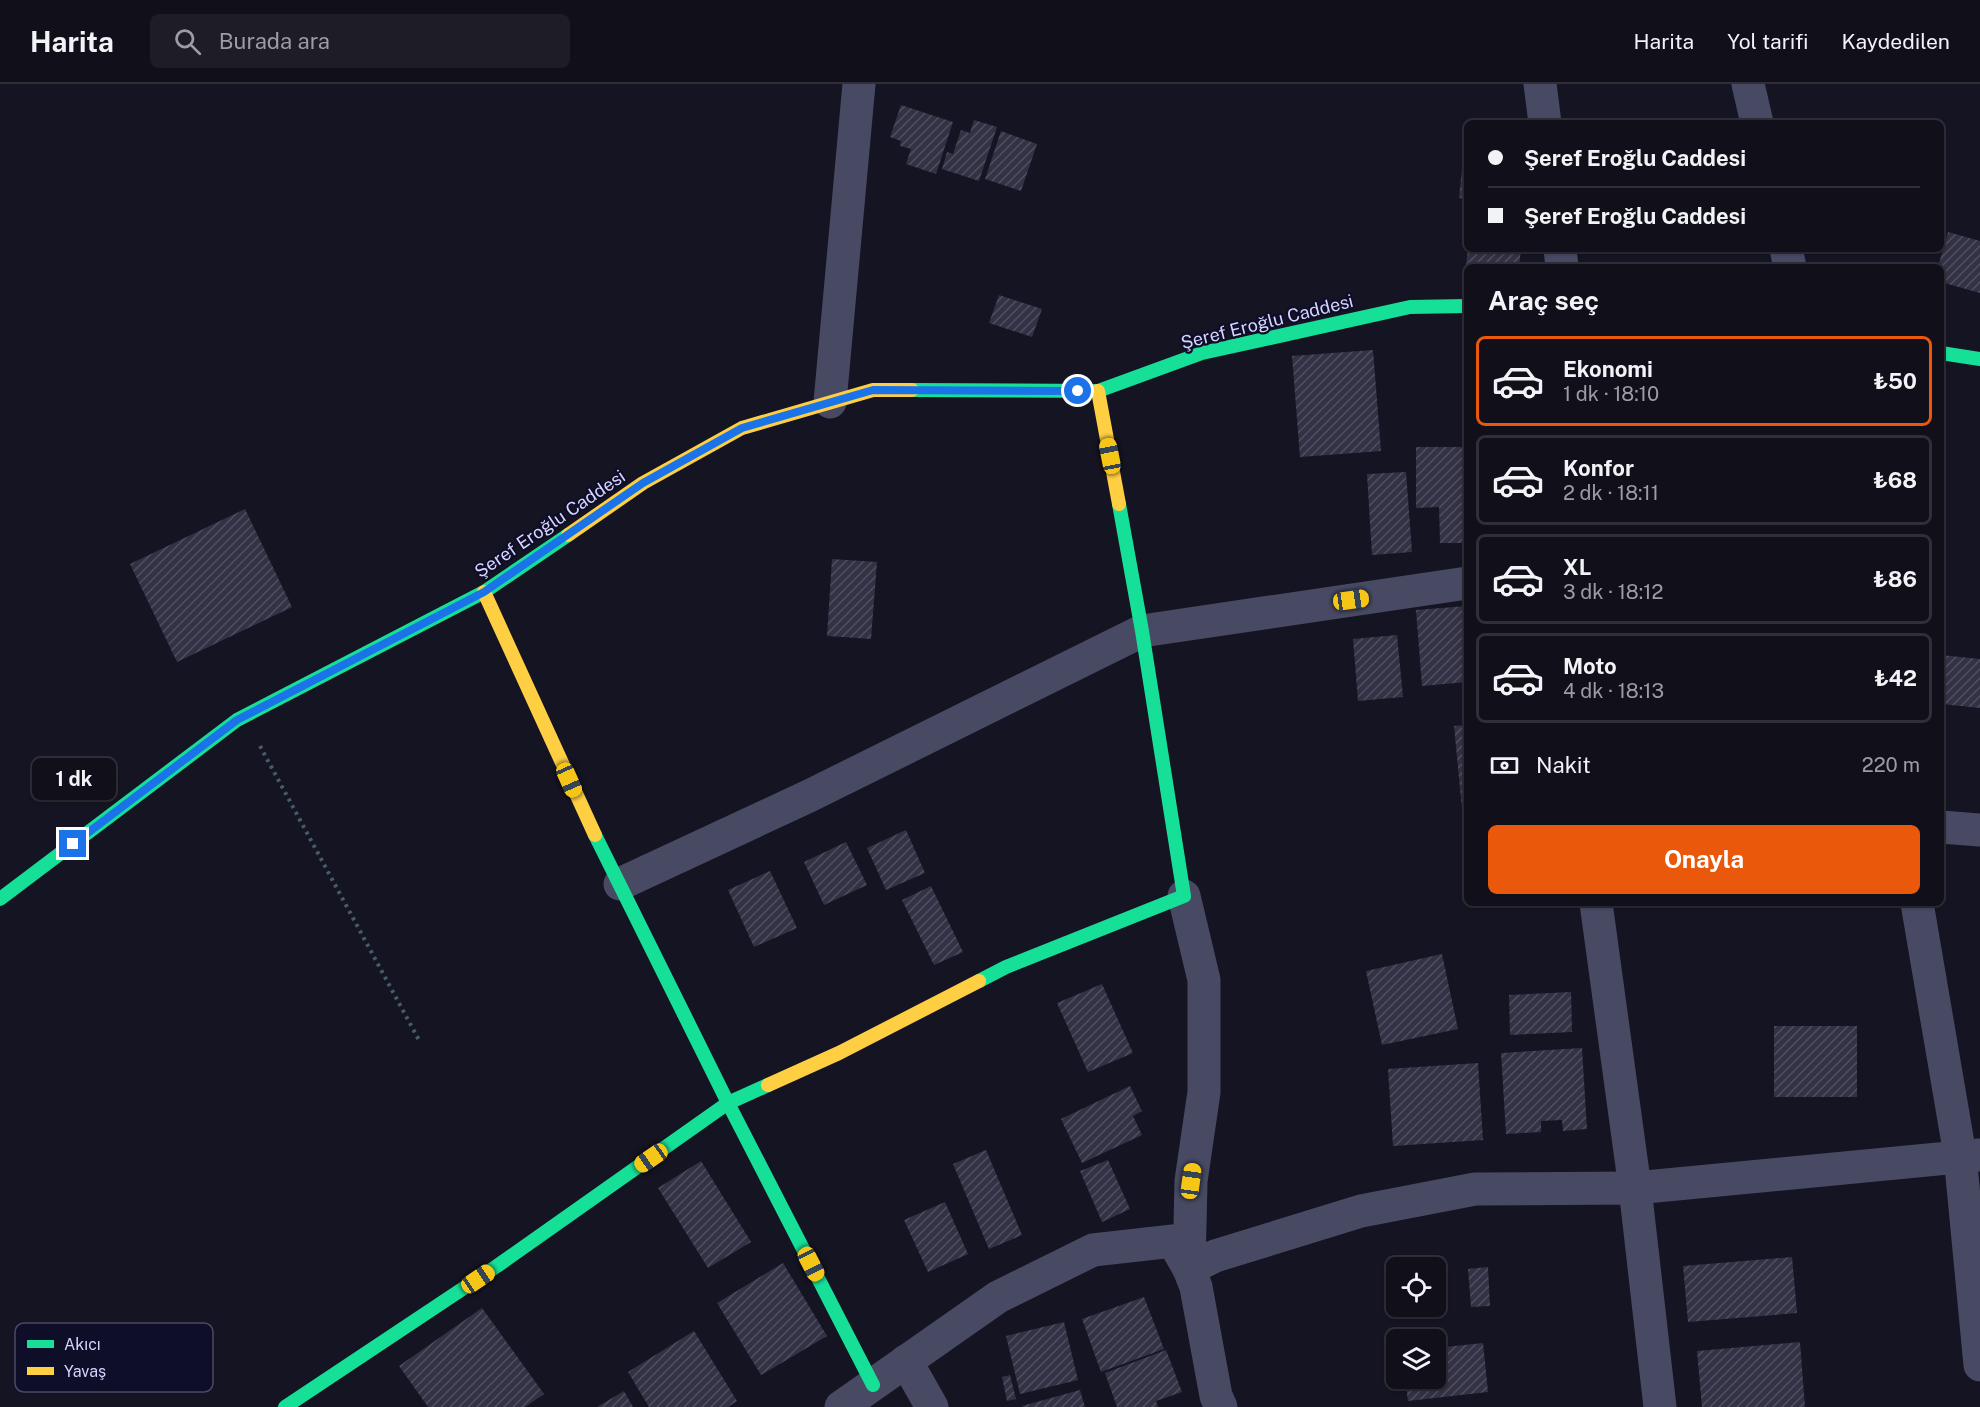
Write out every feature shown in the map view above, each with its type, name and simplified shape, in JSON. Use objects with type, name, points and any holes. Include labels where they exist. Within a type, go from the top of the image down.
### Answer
[{"type":"street","points":[[830,402],[859,84]]},
{"type":"street","points":[[1540,84],[1545,120]]},
{"type":"street","points":[[1748,84],[1756,120]]},
{"type":"street","name":"Şeref Eroğlu Caddesi","points":[[0,899],[244,717],[484,592],[643,483],[742,428],[873,390],[1098,391],[1202,353],[1410,307],[1464,306]]},
{"type":"street","points":[[1944,353],[1980,359]]},
{"type":"street","points":[[1098,391],[1142,631],[1184,896],[1204,980],[1204,1092],[1191,1181],[1189,1269]]},
{"type":"street","points":[[620,884],[809,796],[1142,631],[1464,583]]},
{"type":"street","points":[[484,592],[578,801],[728,1103],[873,1384]]},
{"type":"street","points":[[1944,827],[1980,830]]},
{"type":"street","points":[[285,1407],[497,1266],[728,1103],[839,1053],[1006,967],[1184,896]]},
{"type":"street","points":[[1596,906],[1635,1188],[1660,1407]]},
{"type":"street","points":[[1918,906],[1970,1155],[1980,1365]]},
{"type":"street","points":[[1189,1269],[1225,1253],[1361,1211],[1475,1189],[1635,1188],[1970,1155]]},
{"type":"street","points":[[841,1407],[998,1297],[1094,1250],[1173,1241],[1196,1287],[1216,1396],[1221,1407]]},
{"type":"street","points":[[906,1361],[932,1407]]},
{"type":"path","points":[[244,717],[420,1042]]},
{"type":"building","points":[[901,105],[953,122],[936,174],[906,164],[911,149],[900,146],[901,141],[890,137]]},
{"type":"building","points":[[974,120],[997,127],[979,181],[942,169],[947,152],[953,154],[961,130],[970,133]]},
{"type":"building","points":[[1001,131],[1037,144],[1021,191],[985,179]]},
{"type":"building","points":[[1464,149],[1464,199],[1459,198]]},
{"type":"building","points":[[1948,232],[1980,241],[1980,293],[1944,283],[1944,264],[1939,264]]},
{"type":"building","points":[[1468,252],[1521,252],[1519,264],[1466,264]]},
{"type":"building","points":[[999,295],[1042,309],[1032,337],[989,323]]},
{"type":"building","points":[[1373,350],[1381,451],[1300,457],[1292,356]]},
{"type":"building","points":[[1416,447],[1464,447],[1464,543],[1440,543],[1439,507],[1416,508]]},
{"type":"building","points":[[1406,472],[1412,552],[1372,555],[1367,474]]},
{"type":"building","points":[[245,509],[292,607],[177,662],[130,564]]},
{"type":"building","points":[[832,559],[877,562],[871,639],[827,636]]},
{"type":"building","points":[[1464,606],[1464,682],[1422,686],[1416,610]]},
{"type":"building","points":[[1397,635],[1403,697],[1358,701],[1353,639]]},
{"type":"building","points":[[1944,655],[1980,659],[1980,708],[1944,704]]},
{"type":"building","points":[[1464,725],[1464,830],[1454,726]]},
{"type":"building","points":[[906,830],[925,873],[886,890],[867,848]]},
{"type":"building","points":[[846,842],[867,885],[824,905],[804,862]]},
{"type":"building","points":[[770,871],[797,928],[754,947],[728,890]]},
{"type":"building","points":[[931,886],[963,952],[934,965],[902,900]]},
{"type":"building","points":[[1442,954],[1458,1029],[1382,1045],[1366,971]]},
{"type":"building","points":[[1102,984],[1133,1053],[1088,1072],[1057,1003]]},
{"type":"building","points":[[1571,992],[1572,1032],[1510,1035],[1509,995]]},
{"type":"building","points":[[1774,1026],[1857,1026],[1857,1097],[1774,1097]]},
{"type":"building","points":[[1582,1048],[1587,1129],[1563,1131],[1562,1120],[1541,1121],[1541,1132],[1506,1134],[1501,1053]]},
{"type":"building","points":[[1478,1063],[1483,1140],[1393,1146],[1388,1069]]},
{"type":"building","points":[[1130,1086],[1142,1111],[1133,1116],[1142,1135],[1082,1163],[1061,1119]]},
{"type":"building","points":[[986,1150],[1022,1235],[989,1249],[953,1164]]},
{"type":"building","points":[[1108,1160],[1130,1209],[1102,1222],[1080,1171]]},
{"type":"building","points":[[701,1161],[751,1242],[708,1268],[658,1188]]},
{"type":"building","points":[[945,1202],[968,1254],[928,1272],[904,1220]]},
{"type":"building","points":[[1792,1257],[1797,1313],[1688,1322],[1683,1266]]},
{"type":"building","points":[[783,1263],[827,1336],[761,1375],[717,1303]]},
{"type":"building","points":[[1488,1267],[1490,1306],[1471,1307],[1468,1269]]},
{"type":"building","points":[[1144,1297],[1164,1349],[1101,1372],[1082,1319]]},
{"type":"building","points":[[482,1308],[544,1394],[525,1407],[428,1407],[399,1366]]},
{"type":"building","points":[[1064,1322],[1078,1380],[1020,1394],[1006,1336]]},
{"type":"building","points":[[694,1331],[737,1401],[728,1407],[649,1407],[628,1372]]},
{"type":"building","points":[[1800,1342],[1805,1407],[1702,1407],[1697,1351]]},
{"type":"building","points":[[1483,1343],[1488,1392],[1408,1401],[1406,1389],[1446,1389],[1446,1347]]},
{"type":"building","points":[[1166,1350],[1182,1392],[1156,1401],[1158,1407],[1117,1407],[1105,1373]]},
{"type":"building","points":[[1010,1375],[1016,1399],[1007,1401],[1002,1377]]},
{"type":"building","points":[[1080,1390],[1085,1407],[1022,1406]]},
{"type":"building","points":[[624,1391],[633,1407],[597,1407]]},
{"type":"traffic: fast","points":[[912,390],[1098,391],[1202,353],[1410,307],[1464,306]]},
{"type":"traffic: fast","points":[[1944,353],[1980,359]]},
{"type":"traffic: fast","points":[[979,981],[1006,967],[1184,896],[1142,631],[1119,504]]},
{"type":"traffic: fast","points":[[0,899],[237,720],[484,592],[568,535]]},
{"type":"traffic: fast","points":[[595,835],[728,1103],[873,1385]]},
{"type":"traffic: fast","points":[[285,1407],[497,1266],[728,1103],[768,1085]]},
{"type":"traffic: slow","points":[[568,535],[643,483],[742,428],[873,390],[912,390]]},
{"type":"traffic: slow","points":[[1098,391],[1119,504]]},
{"type":"traffic: slow","points":[[484,592],[595,835]]},
{"type":"traffic: slow","points":[[768,1085],[839,1053],[979,981]]},
{"type":"route","points":[[73,844],[237,720],[484,592],[643,483],[742,428],[873,390],[1078,391]]}]
